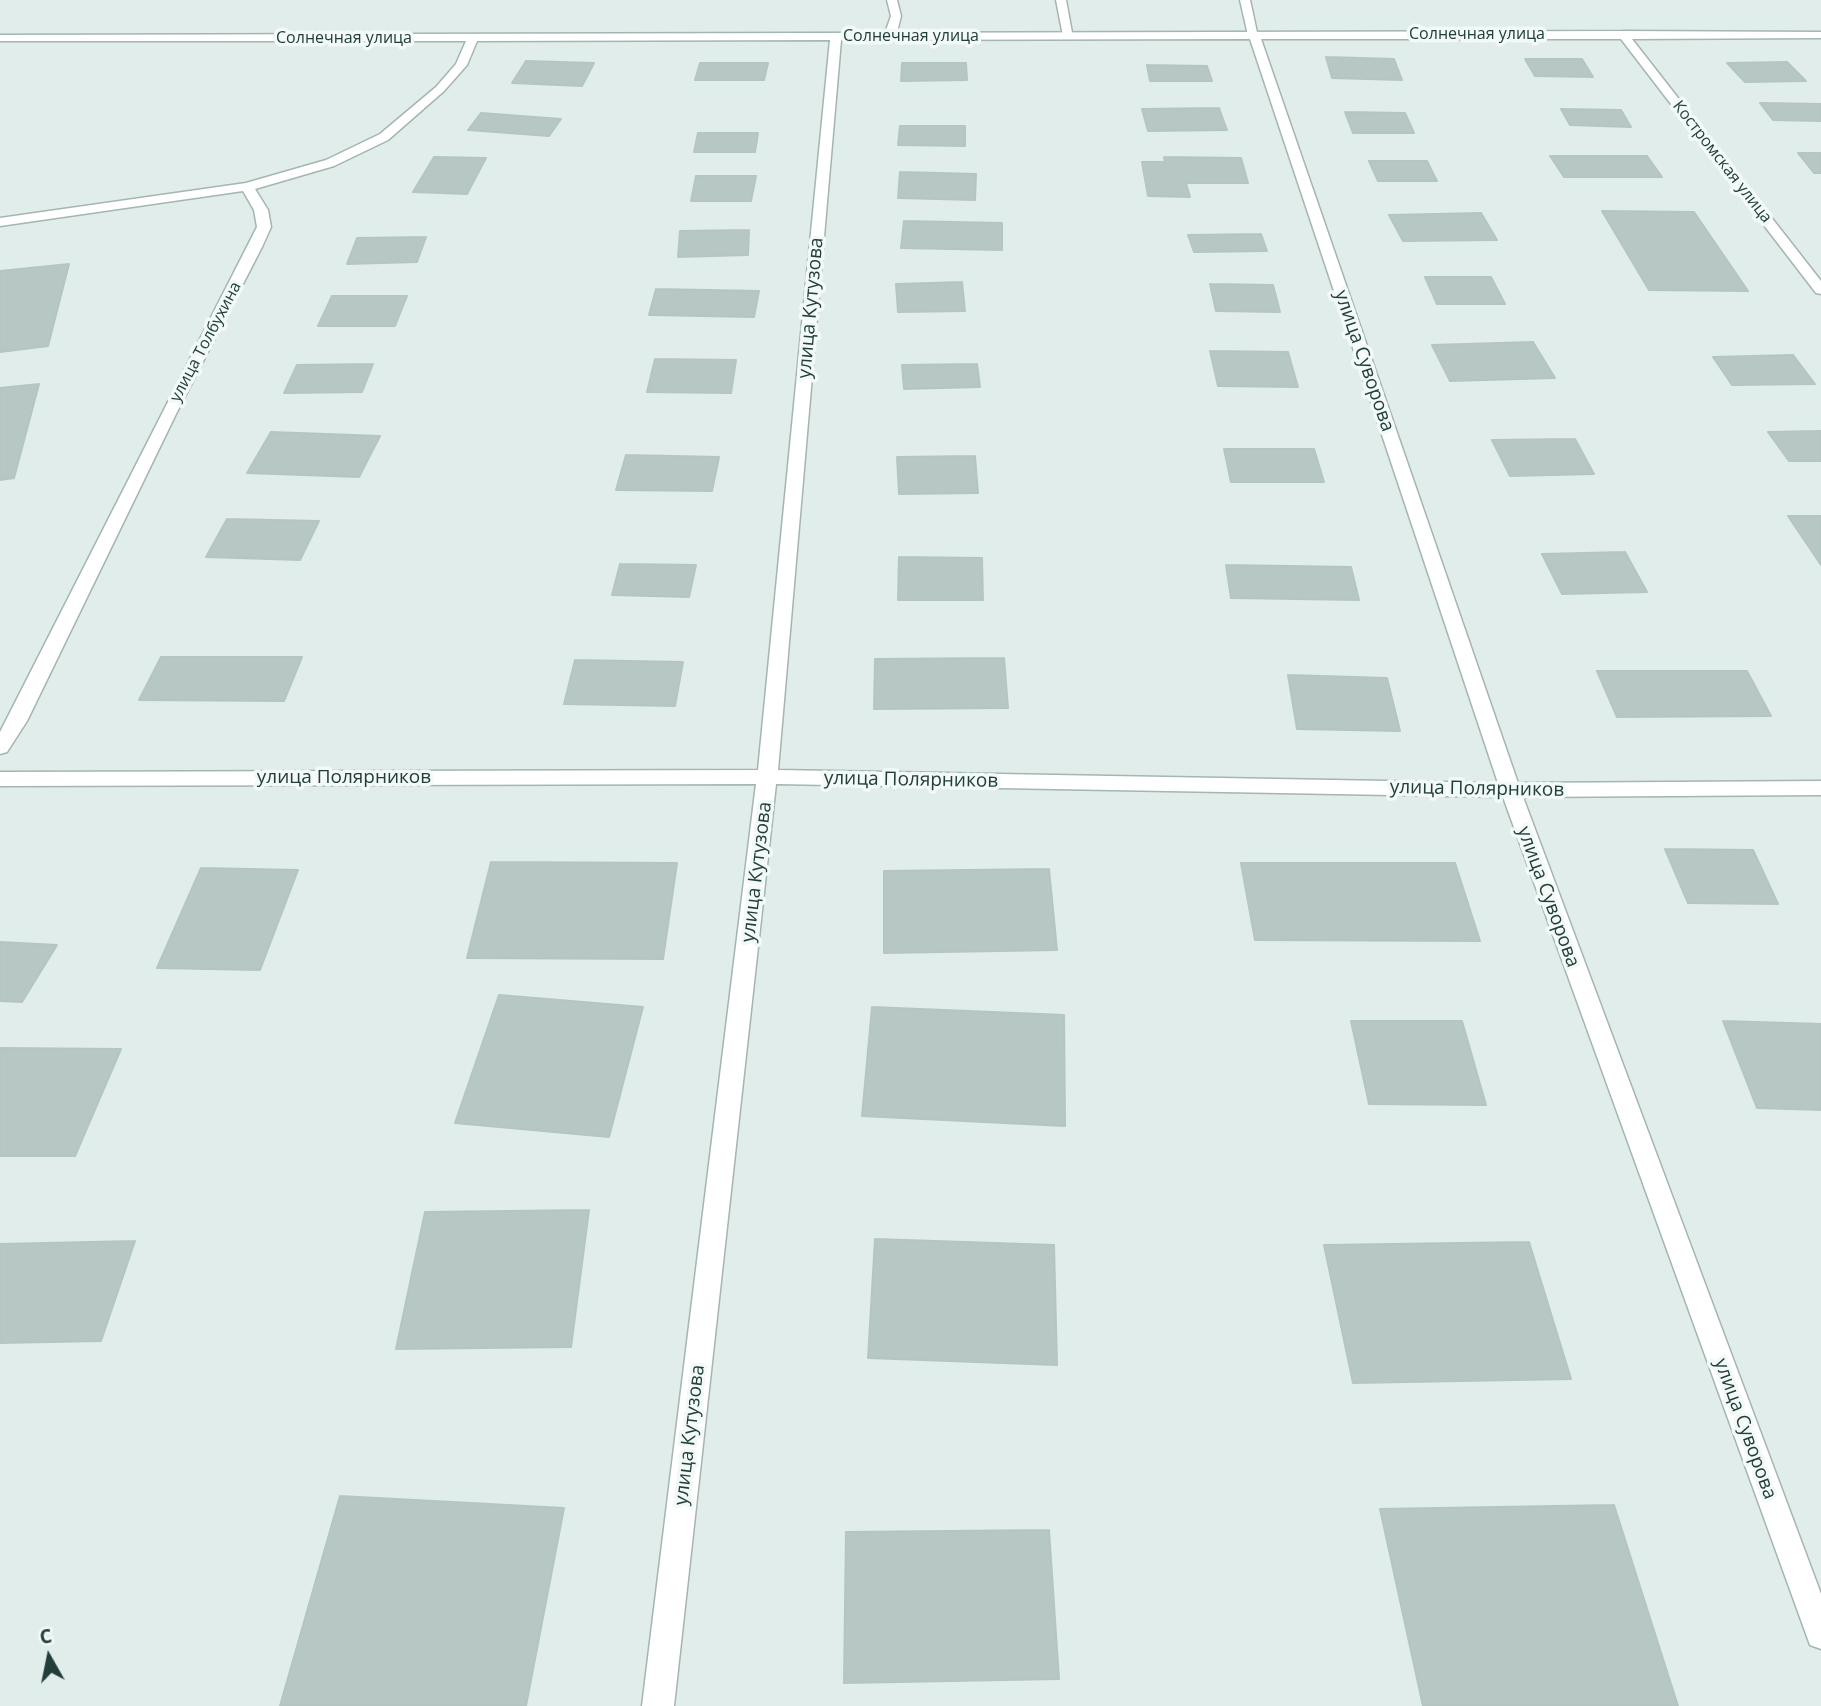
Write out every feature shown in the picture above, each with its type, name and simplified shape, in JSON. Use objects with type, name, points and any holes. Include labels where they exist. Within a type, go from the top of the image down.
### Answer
[{"type":"street","points":[[890,36],[895,16],[892,0]]},
{"type":"street","points":[[1061,0],[1069,36]]},
{"type":"street","name":"улица Суворова","points":[[1244,0],[1510,790],[1821,1634]]},
{"type":"street","name":"Костромская улица","points":[[1623,34],[1821,290]]},
{"type":"street","name":"Солнечная улица","points":[[0,38],[1821,35]]},
{"type":"street","name":"улица Кутузова","points":[[658,1706],[767,777],[836,36]]},
{"type":"street","points":[[0,222],[247,187],[330,163],[384,137],[440,89],[461,65],[473,38]]},
{"type":"street","name":"улица Толбухина","points":[[0,747],[17,721],[168,414],[264,227],[261,210],[247,187]]},
{"type":"street","name":"улица Полярников","points":[[0,779],[767,777],[1510,790],[1821,788]]},
{"type":"building","points":[[1326,57],[1394,59],[1402,80],[1332,78]]},
{"type":"building","points":[[1525,59],[1582,59],[1593,77],[1535,76]]},
{"type":"building","points":[[526,61],[594,63],[582,86],[512,83]]},
{"type":"building","points":[[1787,62],[1806,81],[1745,82],[1727,63]]},
{"type":"building","points":[[700,63],[768,63],[764,80],[695,80]]},
{"type":"building","points":[[902,63],[966,63],[967,80],[901,81]]},
{"type":"building","points":[[1147,65],[1207,66],[1212,81],[1150,81]]},
{"type":"building","points":[[1760,103],[1821,104],[1821,121],[1773,120]]},
{"type":"building","points":[[1219,108],[1227,130],[1148,131],[1142,109]]},
{"type":"building","points":[[1561,109],[1621,110],[1631,127],[1570,125]]},
{"type":"building","points":[[1345,112],[1405,113],[1414,133],[1353,133]]},
{"type":"building","points":[[481,113],[561,119],[549,136],[468,130]]},
{"type":"building","points":[[900,126],[965,126],[965,146],[898,145]]},
{"type":"building","points":[[698,133],[758,133],[755,152],[694,152]]},
{"type":"building","points":[[1798,153],[1821,153],[1821,173],[1814,173]]},
{"type":"building","points":[[1550,156],[1647,156],[1662,177],[1564,177]]},
{"type":"building","points":[[434,157],[486,158],[467,194],[413,192]]},
{"type":"building","points":[[1164,157],[1241,158],[1248,183],[1186,183],[1190,197],[1148,196],[1142,162],[1165,162]]},
{"type":"building","points":[[1369,161],[1427,161],[1437,181],[1378,181]]},
{"type":"building","points":[[900,172],[976,174],[975,200],[898,198]]},
{"type":"building","points":[[696,176],[756,176],[751,201],[691,201]]},
{"type":"building","points":[[1602,211],[1694,212],[1748,291],[1649,290]]},
{"type":"building","points":[[1481,213],[1497,240],[1403,241],[1389,215]]},
{"type":"building","points":[[904,221],[1002,223],[1002,250],[901,248]]},
{"type":"building","points":[[749,230],[748,255],[678,257],[680,231]]},
{"type":"building","points":[[1261,234],[1267,251],[1194,252],[1188,235]]},
{"type":"building","points":[[426,237],[417,262],[347,264],[357,238]]},
{"type":"building","points":[[69,264],[48,346],[0,352],[0,271]]},
{"type":"building","points":[[1425,277],[1491,277],[1505,304],[1437,304]]},
{"type":"building","points":[[962,282],[965,311],[898,312],[896,284]]},
{"type":"building","points":[[1210,284],[1273,285],[1280,312],[1216,311]]},
{"type":"building","points":[[656,289],[759,291],[754,317],[649,315]]},
{"type":"building","points":[[332,296],[407,296],[395,326],[318,326]]},
{"type":"building","points":[[1533,342],[1555,378],[1450,381],[1432,345]]},
{"type":"building","points":[[1210,351],[1288,352],[1298,387],[1218,386]]},
{"type":"building","points":[[1793,355],[1815,384],[1732,385],[1713,357]]},
{"type":"building","points":[[655,359],[736,360],[731,393],[647,392]]},
{"type":"building","points":[[373,364],[362,392],[284,393],[297,365]]},
{"type":"building","points":[[977,364],[980,387],[904,389],[902,365]]},
{"type":"building","points":[[39,384],[14,478],[0,480],[0,388]]},
{"type":"building","points":[[1821,431],[1821,461],[1789,461],[1768,432]]},
{"type":"building","points":[[271,432],[380,436],[359,477],[247,473]]},
{"type":"building","points":[[1575,439],[1594,474],[1510,476],[1492,440]]},
{"type":"building","points":[[1224,449],[1314,449],[1324,482],[1231,482]]},
{"type":"building","points":[[626,455],[719,457],[712,491],[616,490]]},
{"type":"building","points":[[975,456],[978,493],[899,494],[897,457]]},
{"type":"building","points":[[1788,516],[1821,516],[1821,565]]},
{"type":"building","points":[[227,519],[319,521],[300,560],[206,557]]},
{"type":"building","points":[[1625,552],[1647,592],[1562,594],[1542,554]]},
{"type":"building","points":[[899,557],[982,558],[983,600],[898,600]]},
{"type":"building","points":[[620,564],[696,565],[689,597],[612,595]]},
{"type":"building","points":[[1226,565],[1351,567],[1359,600],[1231,598]]},
{"type":"building","points":[[161,657],[302,657],[284,701],[139,700]]},
{"type":"building","points":[[1004,658],[1008,708],[874,709],[875,659]]},
{"type":"building","points":[[575,660],[683,662],[675,706],[564,704]]},
{"type":"building","points":[[1597,671],[1747,671],[1771,716],[1617,717]]},
{"type":"building","points":[[1288,675],[1387,678],[1400,731],[1297,729]]},
{"type":"building","points":[[1665,849],[1753,850],[1778,904],[1688,903]]},
{"type":"building","points":[[491,862],[677,863],[663,959],[467,958]]},
{"type":"building","points":[[1241,863],[1455,863],[1480,941],[1255,940]]},
{"type":"building","points":[[201,868],[298,870],[260,970],[157,968]]},
{"type":"building","points":[[1049,869],[1057,950],[884,953],[884,871]]},
{"type":"building","points":[[0,942],[57,945],[22,1002],[0,1001]]},
{"type":"building","points":[[499,995],[643,1007],[609,1137],[455,1123]]},
{"type":"building","points":[[872,1007],[1064,1015],[1065,1126],[862,1116]]},
{"type":"building","points":[[1351,1021],[1462,1021],[1486,1105],[1369,1104]]},
{"type":"building","points":[[1723,1021],[1821,1024],[1821,1110],[1757,1108]]},
{"type":"building","points":[[0,1048],[121,1049],[75,1156],[0,1156]]},
{"type":"building","points":[[589,1210],[571,1347],[396,1349],[425,1212]]},
{"type":"building","points":[[875,1239],[1054,1245],[1057,1365],[868,1358]]},
{"type":"building","points":[[135,1241],[101,1341],[0,1343],[0,1244]]},
{"type":"building","points":[[1529,1242],[1571,1379],[1353,1383],[1324,1245]]},
{"type":"building","points":[[340,1496],[564,1508],[526,1706],[280,1706]]},
{"type":"building","points":[[1614,1505],[1678,1706],[1423,1706],[1380,1509]]},
{"type":"building","points":[[1049,1530],[1059,1679],[844,1683],[846,1532]]}]
